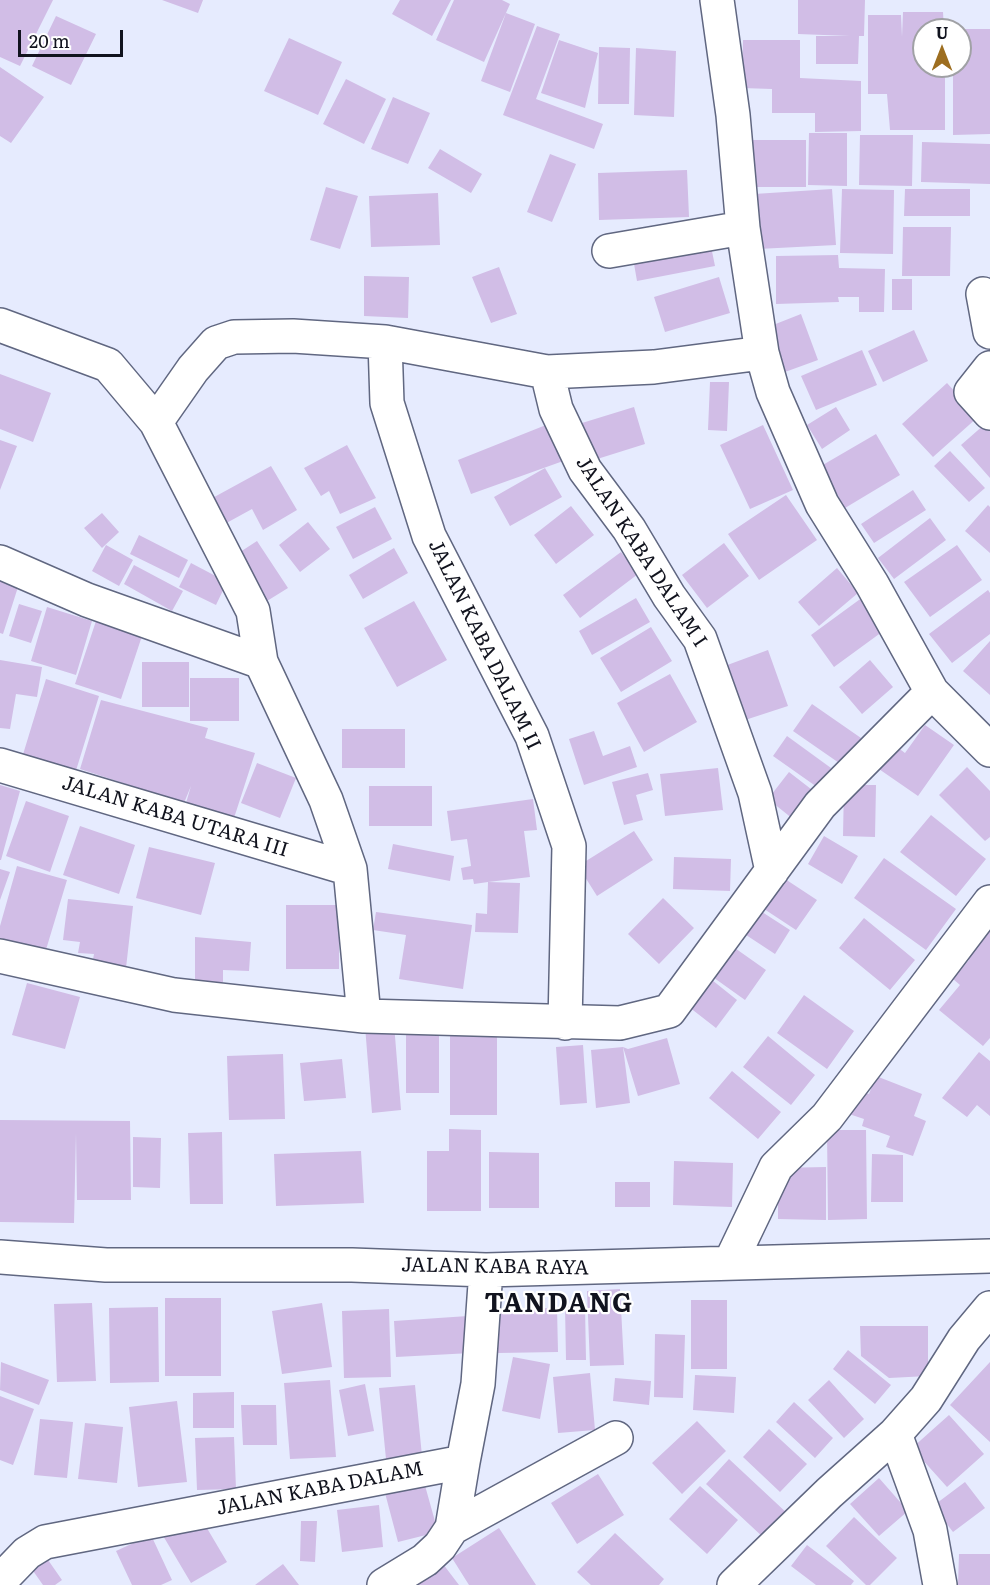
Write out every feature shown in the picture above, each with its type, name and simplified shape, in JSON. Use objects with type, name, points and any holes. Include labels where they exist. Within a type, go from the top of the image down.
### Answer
[{"type":"street","points":[[717,0],[733,115],[742,228],[762,353],[773,392],[822,504],[872,584],[932,692],[990,750]]},
{"type":"street","points":[[609,251],[742,228]]},
{"type":"street","points":[[983,294],[990,332]]},
{"type":"street","points":[[0,325],[108,365],[156,422],[253,611],[261,662],[326,800],[350,869],[364,1016]]},
{"type":"street","points":[[156,422],[193,369],[216,343],[234,337],[293,336],[385,342],[547,372],[654,366],[762,353]]},
{"type":"street","name":"JALAN KABA DALAM II","points":[[385,342],[387,403],[429,536],[532,736],[568,846],[565,1023]]},
{"type":"street","points":[[990,368],[971,392],[990,413]]},
{"type":"street","name":"JALAN KABA DALAM I","points":[[547,372],[556,409],[585,470],[629,529],[669,596],[700,639],[755,793],[772,871]]},
{"type":"street","points":[[0,562],[87,600],[261,662]]},
{"type":"street","points":[[0,956],[174,995],[364,1016],[620,1023],[669,1011],[820,805],[932,692]]},
{"type":"street","name":"JALAN KABA UTARA III","points":[[0,765],[350,869]]},
{"type":"street","points":[[730,1263],[776,1167],[827,1118],[990,902]]},
{"type":"street","name":"JALAN KABA RAYA","points":[[0,1257],[106,1265],[352,1265],[486,1270],[990,1256]]},
{"type":"street","points":[[384,1585],[425,1560],[440,1546],[452,1528],[478,1384],[486,1270]]},
{"type":"street","points":[[751,1578],[829,1493],[895,1434],[926,1399],[964,1339],[990,1308]]},
{"type":"street","points":[[895,1434],[930,1530],[940,1585]]},
{"type":"street","points":[[452,1528],[616,1438]]},
{"type":"street","name":"JALAN KABA DALAM","points":[[0,1581],[27,1553],[45,1542],[463,1462]]},
{"type":"building","points":[[0,0],[53,0],[20,66],[0,57]]},
{"type":"building","points":[[162,0],[203,0],[198,13]]},
{"type":"building","points":[[400,0],[451,0],[432,36],[392,14]]},
{"type":"building","points":[[454,0],[502,0],[510,4],[484,62],[436,40]]},
{"type":"building","points":[[798,0],[865,0],[864,36],[859,36],[858,64],[816,64],[816,36],[850,36],[798,34]]},
{"type":"building","points":[[903,12],[943,12],[943,18],[912,18],[912,78],[945,78],[945,130],[890,130],[887,94],[868,94],[868,15],[901,15],[902,37]]},
{"type":"building","points":[[506,13],[535,24],[510,92],[481,81]]},
{"type":"building","points":[[56,16],[96,34],[71,85],[32,66]]},
{"type":"building","points":[[537,26],[560,34],[536,99],[603,124],[594,149],[503,115]]},
{"type":"building","points":[[972,29],[990,29],[990,134],[953,135],[953,78],[972,78]]},
{"type":"building","points":[[289,38],[342,62],[318,115],[264,91]]},
{"type":"building","points":[[559,40],[598,53],[585,108],[541,93]]},
{"type":"building","points":[[743,40],[800,40],[800,78],[861,81],[861,131],[815,132],[815,113],[772,113],[772,89],[742,88]]},
{"type":"building","points":[[599,47],[630,48],[629,104],[598,104]]},
{"type":"building","points":[[636,48],[676,51],[674,117],[634,115]]},
{"type":"building","points":[[0,67],[44,97],[11,143],[0,136]]},
{"type":"building","points":[[346,79],[386,99],[364,144],[323,124]]},
{"type":"building","points":[[393,97],[430,113],[408,164],[371,149]]},
{"type":"building","points":[[809,133],[847,133],[847,186],[808,185]]},
{"type":"building","points":[[860,135],[913,135],[912,186],[859,185]]},
{"type":"building","points":[[744,140],[806,140],[806,187],[744,187]]},
{"type":"building","points":[[922,142],[990,144],[990,184],[921,182]]},
{"type":"building","points":[[440,149],[482,174],[471,193],[428,168]]},
{"type":"building","points":[[550,154],[576,164],[552,222],[527,212]]},
{"type":"building","points":[[687,170],[689,217],[599,220],[598,173]]},
{"type":"building","points":[[326,187],[358,196],[340,249],[310,240]]},
{"type":"building","points":[[832,189],[836,245],[758,249],[754,194]]},
{"type":"building","points":[[842,189],[894,190],[893,254],[840,253]]},
{"type":"building","points":[[905,189],[970,189],[970,216],[904,216]]},
{"type":"building","points":[[438,193],[440,245],[371,247],[369,196]]},
{"type":"building","points":[[707,227],[715,266],[637,281],[630,241]]},
{"type":"building","points":[[903,227],[951,227],[950,276],[902,276]]},
{"type":"building","points":[[838,255],[839,268],[885,269],[884,312],[859,312],[859,297],[838,297],[839,302],[776,304],[776,256]]},
{"type":"building","points":[[499,267],[517,314],[491,323],[472,277]]},
{"type":"building","points":[[364,276],[409,277],[408,318],[364,316]]},
{"type":"building","points":[[719,277],[730,313],[665,332],[654,297]]},
{"type":"building","points":[[892,279],[912,279],[912,310],[892,310]]},
{"type":"building","points":[[801,314],[818,360],[785,372],[768,327]]},
{"type":"building","points":[[914,330],[928,361],[883,382],[868,351]]},
{"type":"building","points":[[862,350],[877,385],[816,410],[801,376]]},
{"type":"building","points":[[0,374],[51,393],[33,442],[0,429]]},
{"type":"building","points":[[710,382],[729,382],[727,431],[708,430]]},
{"type":"building","points":[[947,383],[978,417],[933,457],[902,424]]},
{"type":"building","points":[[634,407],[645,444],[594,460],[582,423]]},
{"type":"building","points":[[836,407],[850,430],[822,449],[807,425]]},
{"type":"building","points":[[985,424],[990,430],[990,478],[961,445]]},
{"type":"building","points":[[546,425],[566,460],[471,494],[458,460]]},
{"type":"building","points":[[763,425],[793,490],[750,509],[720,445]]},
{"type":"building","points":[[876,434],[900,475],[845,508],[821,466]]},
{"type":"building","points":[[0,440],[17,446],[0,490]]},
{"type":"building","points":[[347,445],[376,498],[340,514],[329,491],[321,496],[304,468]]},
{"type":"building","points":[[950,451],[985,488],[969,502],[934,466]]},
{"type":"building","points":[[271,466],[297,510],[263,530],[252,509],[221,526],[207,501]]},
{"type":"building","points":[[545,468],[562,497],[510,526],[494,497]]},
{"type":"building","points":[[913,490],[926,510],[874,543],[861,524]]},
{"type":"building","points":[[786,495],[817,540],[759,580],[728,534]]},
{"type":"building","points":[[988,505],[990,507],[990,553],[965,531]]},
{"type":"building","points":[[571,506],[594,535],[556,564],[534,535]]},
{"type":"building","points":[[375,507],[392,539],[353,559],[336,527]]},
{"type":"building","points":[[102,513],[119,532],[102,548],[84,528]]},
{"type":"building","points":[[930,518],[946,540],[894,579],[878,558]]},
{"type":"building","points":[[308,522],[330,549],[300,572],[279,545]]},
{"type":"building","points":[[139,535],[188,560],[179,578],[130,554]]},
{"type":"building","points":[[257,541],[288,588],[267,601],[237,554]]},
{"type":"building","points":[[724,543],[749,576],[707,608],[682,575]]},
{"type":"building","points":[[106,545],[133,560],[119,586],[92,571]]},
{"type":"building","points":[[957,545],[982,580],[930,617],[904,582]]},
{"type":"building","points":[[394,548],[408,573],[363,599],[349,575]]},
{"type":"building","points":[[621,552],[638,574],[580,618],[563,595]]},
{"type":"building","points":[[191,563],[227,582],[216,605],[179,587]]},
{"type":"building","points":[[134,565],[183,591],[172,611],[124,584]]},
{"type":"building","points":[[837,568],[858,593],[819,626],[798,602]]},
{"type":"building","points":[[0,581],[18,587],[3,634],[0,633]]},
{"type":"building","points":[[988,590],[990,593],[990,634],[952,663],[929,634]]},
{"type":"building","points":[[863,597],[886,629],[834,667],[811,635]]},
{"type":"building","points":[[636,598],[650,622],[592,655],[579,631]]},
{"type":"building","points":[[414,601],[447,660],[397,687],[364,628]]},
{"type":"building","points":[[19,604],[42,611],[31,643],[9,636]]},
{"type":"building","points":[[47,607],[92,621],[76,675],[31,661]]},
{"type":"building","points":[[96,621],[142,636],[121,699],[75,684]]},
{"type":"building","points":[[651,627],[672,661],[621,692],[600,658]]},
{"type":"building","points":[[990,641],[990,695],[963,671]]},
{"type":"building","points":[[768,650],[788,706],[742,721],[722,667]]},
{"type":"building","points":[[0,660],[42,667],[37,697],[16,694],[10,729],[0,728]]},
{"type":"building","points":[[870,660],[893,687],[862,714],[839,687]]},
{"type":"building","points":[[142,662],[189,662],[189,707],[142,707]]},
{"type":"building","points":[[670,674],[697,722],[644,752],[617,703]]},
{"type":"building","points":[[190,678],[239,678],[239,721],[190,721]]},
{"type":"building","points":[[46,679],[99,696],[74,777],[21,761]]},
{"type":"building","points":[[101,700],[208,728],[205,738],[255,753],[234,818],[186,803],[191,786],[184,803],[80,769]]},
{"type":"building","points":[[812,704],[861,738],[842,765],[793,731]]},
{"type":"building","points":[[925,725],[954,745],[918,796],[876,767],[893,744],[905,753]]},
{"type":"building","points":[[342,729],[405,729],[405,768],[342,768]]},
{"type":"building","points":[[594,731],[603,756],[630,746],[637,767],[584,785],[569,739]]},
{"type":"building","points":[[787,736],[831,768],[817,787],[773,756]]},
{"type":"building","points":[[257,763],[296,778],[280,818],[241,803]]},
{"type":"building","points":[[967,767],[990,791],[990,837],[985,841],[939,795]]},
{"type":"building","points":[[718,768],[723,810],[665,816],[660,774]]},
{"type":"building","points":[[789,772],[820,796],[798,823],[768,799]]},
{"type":"building","points":[[648,773],[653,790],[636,795],[643,820],[624,825],[612,782]]},
{"type":"building","points":[[0,785],[20,791],[1,860],[0,860]]},
{"type":"building","points":[[844,785],[876,785],[875,837],[843,836]]},
{"type":"building","points":[[369,786],[432,786],[432,826],[369,826]]},
{"type":"building","points":[[533,799],[537,830],[524,831],[530,877],[474,884],[473,879],[463,880],[461,868],[471,866],[467,839],[451,841],[447,811]]},
{"type":"building","points":[[26,801],[69,816],[50,872],[6,856]]},
{"type":"building","points":[[931,815],[986,859],[956,896],[900,852]]},
{"type":"building","points":[[80,826],[135,845],[119,894],[63,875]]},
{"type":"building","points":[[634,831],[653,860],[597,896],[578,866]]},
{"type":"building","points":[[824,836],[858,856],[842,884],[808,864]]},
{"type":"building","points":[[393,844],[454,856],[450,881],[388,869]]},
{"type":"building","points":[[149,847],[215,863],[201,915],[136,898]]},
{"type":"building","points":[[674,857],[731,859],[730,891],[673,889]]},
{"type":"building","points":[[884,858],[956,909],[926,950],[854,898]]},
{"type":"building","points":[[17,866],[67,880],[45,953],[0,940],[0,926]]},
{"type":"building","points":[[0,869],[10,872],[0,900]]},
{"type":"building","points":[[779,875],[817,900],[796,930],[758,905]]},
{"type":"building","points":[[488,882],[520,883],[518,933],[475,932],[476,913],[487,914]]},
{"type":"building","points":[[663,898],[694,928],[659,964],[628,934]]},
{"type":"building","points":[[68,899],[133,906],[126,968],[92,965],[94,954],[78,953],[80,942],[63,940]]},
{"type":"building","points":[[286,905],[339,905],[339,969],[286,969]]},
{"type":"building","points":[[759,910],[790,930],[775,954],[743,933]]},
{"type":"building","points":[[376,912],[472,925],[463,989],[399,979],[406,935],[373,930]]},
{"type":"building","points":[[864,918],[915,960],[890,990],[839,948]]},
{"type":"building","points":[[990,924],[990,1038],[983,1046],[939,1010],[960,985],[953,979],[969,960],[963,955]]},
{"type":"building","points":[[195,937],[251,942],[249,971],[223,970],[223,982],[195,982]]},
{"type":"building","points":[[732,946],[766,970],[745,1000],[710,975]]},
{"type":"building","points":[[702,972],[737,1000],[716,1028],[680,1000]]},
{"type":"building","points":[[27,983],[80,997],[65,1049],[12,1035]]},
{"type":"building","points":[[804,995],[854,1031],[827,1069],[777,1033]]},
{"type":"building","points":[[394,1024],[401,1110],[372,1113],[365,1026]]},
{"type":"building","points":[[406,1026],[439,1026],[439,1093],[406,1093]]},
{"type":"building","points":[[450,1028],[497,1028],[497,1115],[450,1115]]},
{"type":"building","points":[[768,1036],[815,1075],[791,1105],[743,1067]]},
{"type":"building","points":[[667,1038],[680,1084],[638,1096],[623,1047],[628,1049]]},
{"type":"building","points":[[583,1045],[587,1103],[560,1105],[556,1047]]},
{"type":"building","points":[[623,1047],[630,1103],[596,1108],[591,1050]]},
{"type":"building","points":[[979,1052],[990,1061],[990,1116],[977,1105],[967,1117],[942,1098]]},
{"type":"building","points":[[283,1054],[285,1119],[229,1120],[227,1056]]},
{"type":"building","points":[[342,1059],[346,1098],[304,1101],[300,1063]]},
{"type":"building","points":[[732,1071],[781,1112],[758,1139],[709,1098]]},
{"type":"building","points":[[876,1076],[922,1094],[914,1116],[926,1121],[913,1156],[886,1147],[890,1136],[862,1126],[864,1119],[846,1113],[855,1089],[869,1094]]},
{"type":"building","points":[[0,1120],[130,1121],[131,1200],[77,1200],[76,1133],[74,1223],[0,1222]]},
{"type":"building","points":[[449,1129],[481,1130],[481,1211],[427,1211],[427,1151],[449,1151]]},
{"type":"building","points":[[827,1130],[866,1130],[867,1219],[828,1220]]},
{"type":"building","points":[[222,1132],[223,1204],[190,1204],[188,1133]]},
{"type":"building","points":[[133,1137],[161,1138],[160,1188],[133,1187]]},
{"type":"building","points":[[361,1151],[364,1203],[276,1206],[274,1154]]},
{"type":"building","points":[[489,1152],[539,1153],[539,1208],[489,1208]]},
{"type":"building","points":[[872,1154],[903,1155],[903,1202],[871,1202]]},
{"type":"building","points":[[674,1161],[733,1163],[732,1207],[673,1205]]},
{"type":"building","points":[[826,1167],[826,1220],[778,1219],[778,1168]]},
{"type":"building","points":[[615,1182],[650,1182],[650,1207],[615,1207]]},
{"type":"building","points":[[620,1289],[624,1365],[590,1366],[587,1291]]},
{"type":"building","points":[[165,1298],[221,1298],[221,1376],[165,1376]]},
{"type":"building","points":[[691,1300],[727,1300],[727,1369],[691,1369]]},
{"type":"building","points":[[92,1303],[96,1381],[57,1382],[54,1304]]},
{"type":"building","points":[[322,1303],[332,1367],[282,1374],[272,1311]]},
{"type":"building","points":[[565,1306],[585,1306],[586,1360],[566,1360]]},
{"type":"building","points":[[158,1307],[159,1382],[110,1383],[109,1308]]},
{"type":"building","points":[[557,1308],[558,1352],[498,1353],[497,1309]]},
{"type":"building","points":[[389,1309],[391,1377],[344,1378],[342,1311]]},
{"type":"building","points":[[468,1316],[471,1353],[396,1357],[394,1321]]},
{"type":"building","points":[[860,1326],[928,1326],[928,1376],[889,1378],[861,1356]]},
{"type":"building","points":[[655,1334],[685,1335],[683,1398],[654,1397]]},
{"type":"building","points":[[848,1350],[891,1385],[875,1404],[833,1369]]},
{"type":"building","points":[[513,1357],[550,1364],[540,1419],[502,1411]]},
{"type":"building","points":[[1,1362],[49,1380],[39,1405],[0,1390]]},
{"type":"building","points":[[990,1362],[990,1442],[950,1405]]},
{"type":"building","points":[[590,1373],[595,1430],[558,1433],[553,1377]]},
{"type":"building","points":[[695,1375],[736,1377],[734,1413],[693,1410]]},
{"type":"building","points":[[615,1378],[651,1381],[649,1405],[613,1401]]},
{"type":"building","points":[[330,1380],[336,1457],[290,1459],[284,1383]]},
{"type":"building","points":[[829,1380],[864,1419],[844,1438],[808,1400]]},
{"type":"building","points":[[365,1384],[374,1431],[348,1436],[339,1390]]},
{"type":"building","points":[[415,1385],[422,1456],[386,1459],[379,1388]]},
{"type":"building","points":[[234,1392],[234,1428],[193,1428],[193,1393]]},
{"type":"building","points":[[0,1396],[34,1409],[13,1465],[0,1460]]},
{"type":"building","points":[[177,1401],[187,1482],[138,1487],[129,1407]]},
{"type":"building","points":[[794,1402],[833,1438],[815,1458],[776,1422]]},
{"type":"building","points":[[241,1405],[276,1405],[277,1445],[243,1445]]},
{"type":"building","points":[[949,1415],[984,1454],[947,1487],[912,1448]]},
{"type":"building","points":[[40,1419],[73,1422],[67,1478],[34,1475]]},
{"type":"building","points":[[697,1421],[726,1451],[682,1494],[652,1463]]},
{"type":"building","points":[[85,1423],[123,1427],[117,1483],[78,1479]]},
{"type":"building","points":[[769,1429],[807,1464],[780,1492],[743,1457]]},
{"type":"building","points":[[234,1437],[236,1489],[197,1490],[195,1438]]},
{"type":"building","points":[[729,1459],[789,1515],[765,1539],[706,1484]]},
{"type":"building","points":[[598,1474],[624,1515],[577,1544],[551,1503]]},
{"type":"building","points":[[879,1478],[908,1511],[879,1536],[850,1504]]},
{"type":"building","points":[[424,1482],[438,1532],[398,1542],[385,1493]]},
{"type":"building","points":[[965,1482],[985,1508],[953,1532],[933,1506]]},
{"type":"building","points":[[700,1486],[738,1520],[707,1554],[669,1519]]},
{"type":"building","points":[[379,1505],[383,1547],[342,1552],[337,1510]]},
{"type":"building","points":[[198,1513],[227,1562],[191,1583],[162,1534]]},
{"type":"building","points":[[854,1517],[897,1558],[870,1585],[866,1585],[826,1546]]},
{"type":"building","points":[[301,1521],[317,1521],[315,1562],[300,1561]]},
{"type":"building","points":[[499,1528],[536,1585],[469,1585],[452,1558]]},
{"type":"building","points":[[615,1533],[664,1579],[659,1585],[591,1585],[577,1572]]},
{"type":"building","points":[[151,1535],[172,1580],[161,1585],[132,1585],[116,1551]]},
{"type":"building","points":[[807,1545],[854,1581],[851,1585],[816,1585],[791,1566]]},
{"type":"building","points":[[39,1547],[62,1580],[55,1585],[43,1585],[24,1558]]},
{"type":"building","points":[[959,1554],[990,1554],[990,1585],[958,1585]]},
{"type":"building","points":[[283,1564],[299,1585],[255,1585]]},
{"type":"building","points":[[443,1564],[459,1585],[416,1585]]},
{"type":"district","name":"TANDANG","points":[[559,1304]]}]
